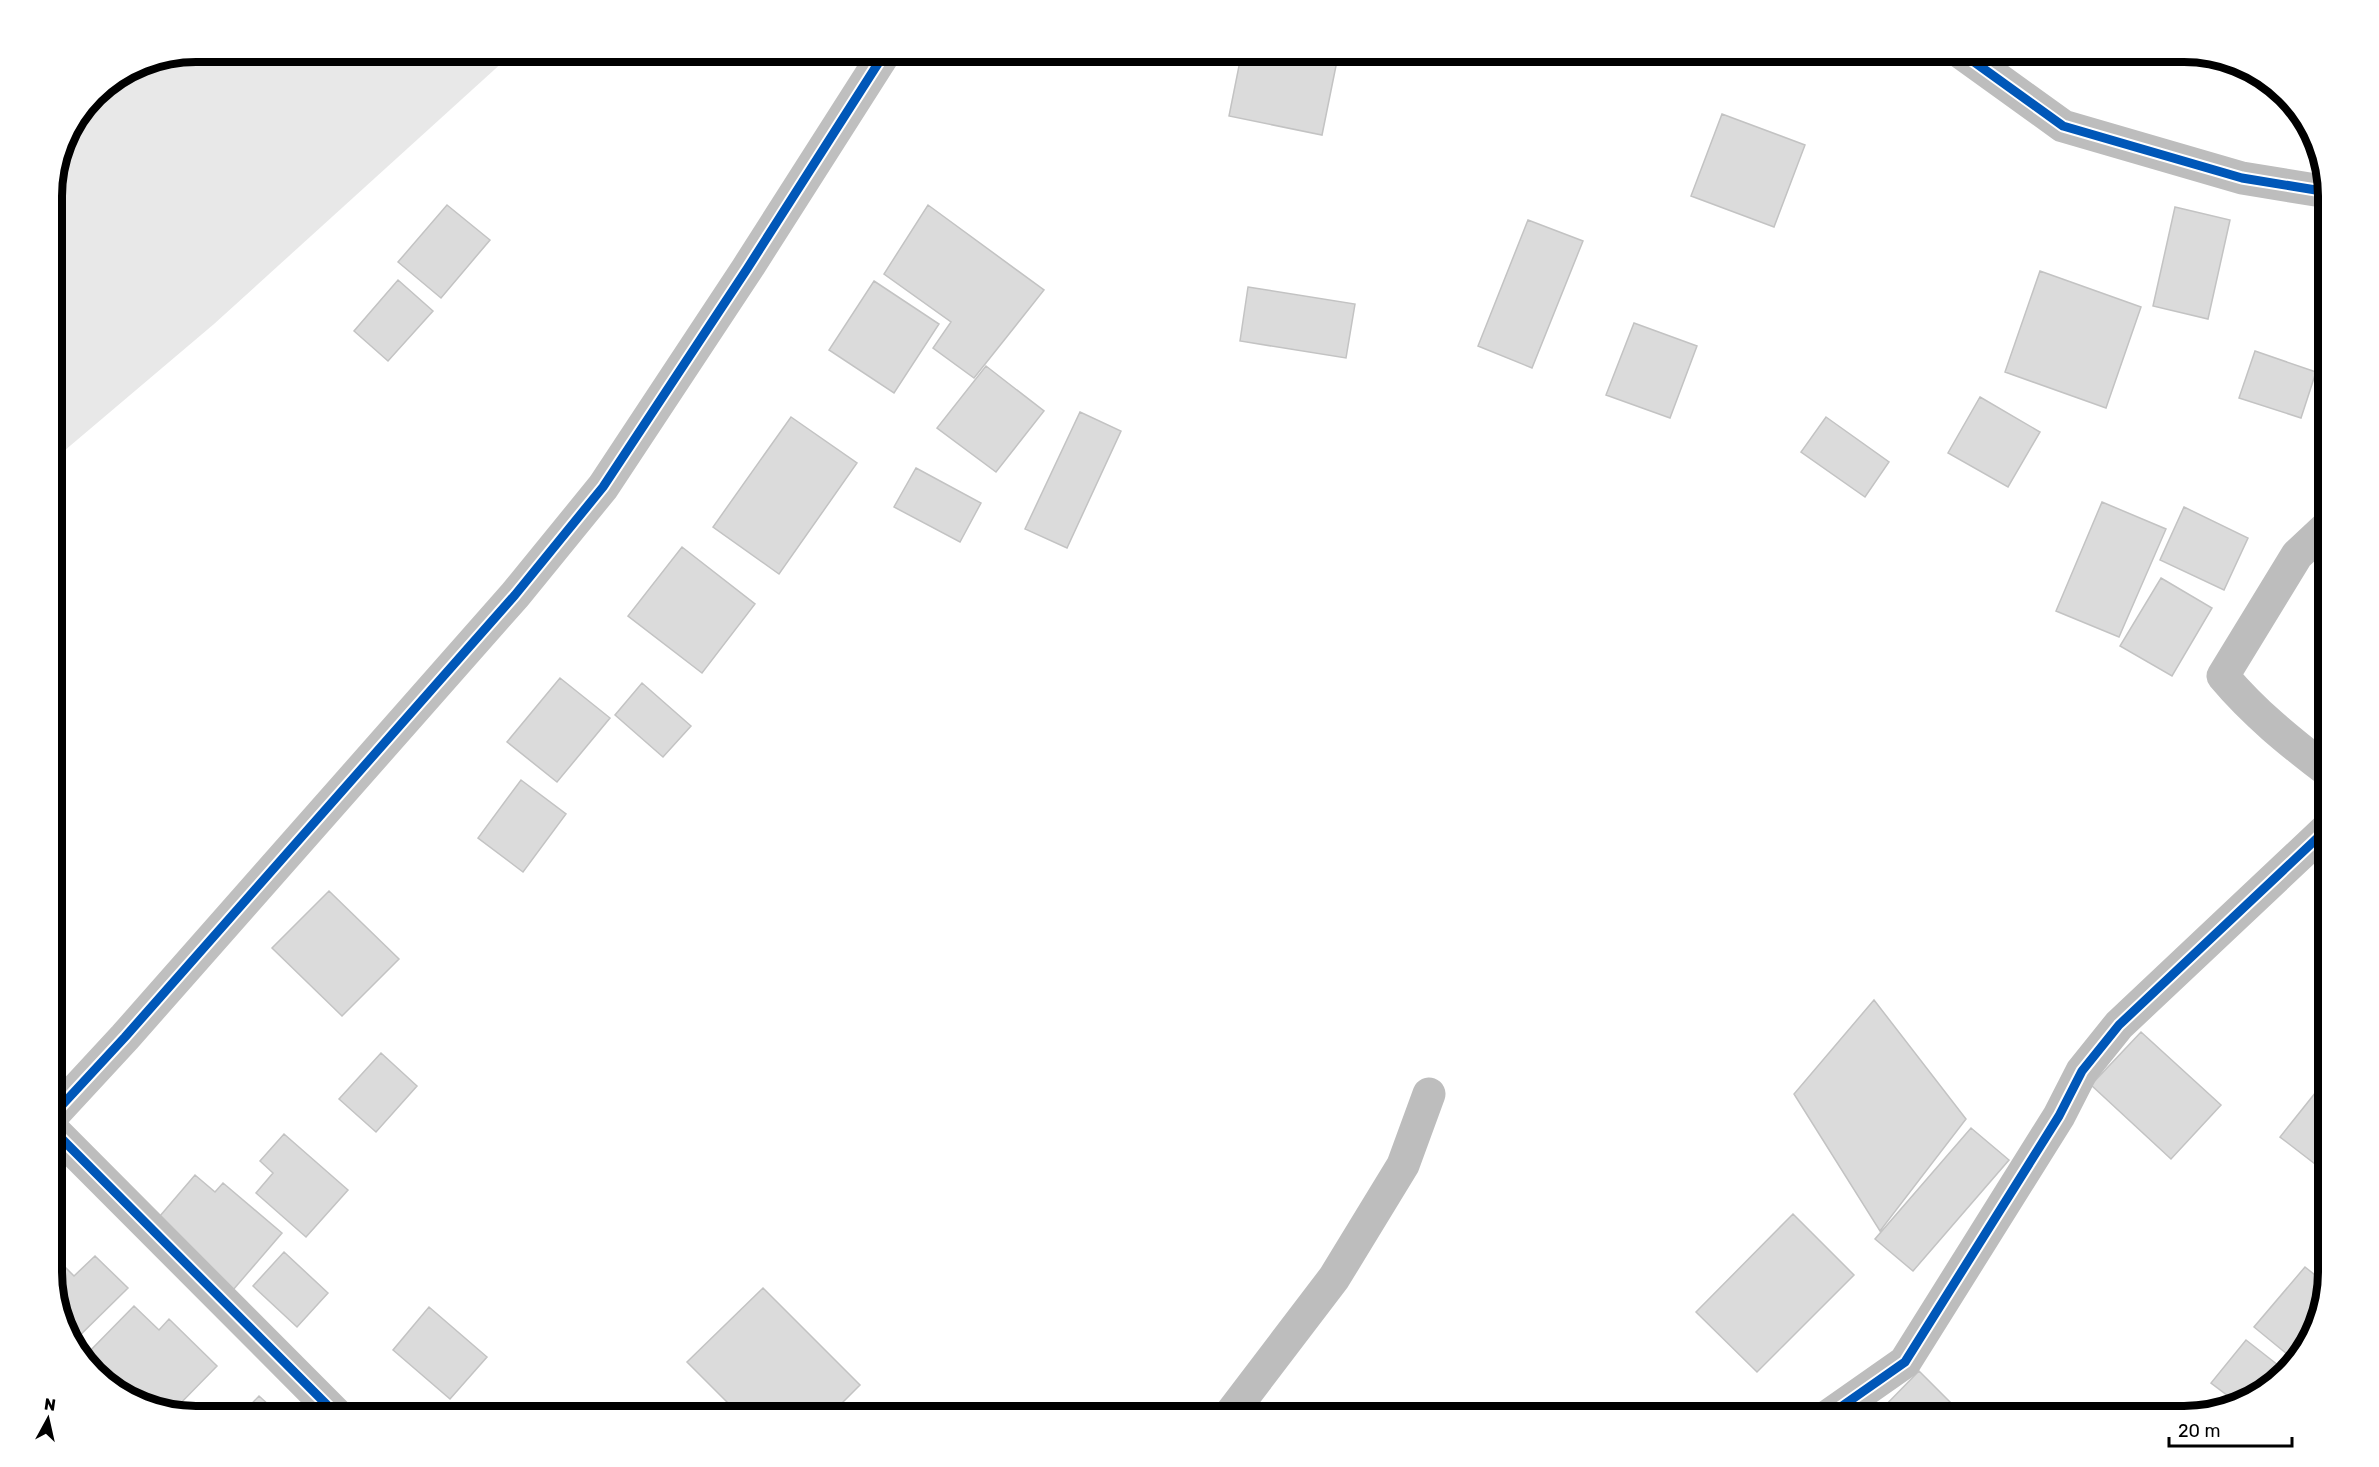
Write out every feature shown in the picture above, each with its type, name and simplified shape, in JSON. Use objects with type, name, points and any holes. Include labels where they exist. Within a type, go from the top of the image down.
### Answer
[{"type":"street","points":[[62,1105],[133,1028],[515,595],[603,487],[747,269],[879,62]]},
{"type":"street","points":[[1974,62],[2062,126],[2242,178],[2317,190]]},
{"type":"street","points":[[2317,536],[2297,555],[2223,676],[2275,730],[2318,763]]},
{"type":"street","points":[[1842,1406],[1905,1362],[2059,1116],[2082,1071],[2119,1025],[2318,838]]},
{"type":"street","points":[[1237,1406],[1334,1278],[1403,1165],[1429,1094]]},
{"type":"street","points":[[62,1139],[328,1406]]},
{"type":"shaded area","points":[[187,62],[503,62],[214,324],[62,453],[63,178],[72,144],[84,121],[114,89],[144,72],[161,66]]},
{"type":"building","points":[[1240,62],[1337,62],[1322,135],[1229,116]]},
{"type":"building","points":[[1722,114],[1805,145],[1774,227],[1691,196]]},
{"type":"building","points":[[447,205],[490,240],[441,298],[398,262]]},
{"type":"building","points":[[928,205],[1044,290],[974,378],[933,348],[951,322],[884,274]]},
{"type":"building","points":[[2175,207],[2230,220],[2208,319],[2153,306]]},
{"type":"building","points":[[1528,220],[1583,241],[1532,368],[1478,346]]},
{"type":"building","points":[[2040,271],[2141,307],[2106,408],[2005,372]]},
{"type":"building","points":[[398,280],[433,311],[388,361],[354,331]]},
{"type":"building","points":[[874,281],[939,324],[894,393],[829,350]]},
{"type":"building","points":[[1248,287],[1355,304],[1346,358],[1240,341]]},
{"type":"building","points":[[1634,323],[1697,346],[1670,418],[1606,395]]},
{"type":"building","points":[[2255,351],[2316,372],[2301,418],[2239,398]]},
{"type":"building","points":[[986,366],[1044,411],[996,472],[937,428]]},
{"type":"building","points":[[1980,397],[2040,432],[2008,487],[1948,453]]},
{"type":"building","points":[[1080,412],[1121,431],[1067,548],[1025,529]]},
{"type":"building","points":[[791,417],[857,463],[779,574],[713,527]]},
{"type":"building","points":[[1826,417],[1889,462],[1865,497],[1801,452]]},
{"type":"building","points":[[916,468],[981,503],[960,542],[894,507]]},
{"type":"building","points":[[2102,502],[2166,529],[2119,637],[2056,611]]},
{"type":"building","points":[[2184,507],[2248,538],[2224,590],[2160,560]]},
{"type":"building","points":[[682,547],[755,604],[702,673],[628,616]]},
{"type":"building","points":[[2161,578],[2212,608],[2172,676],[2120,646]]},
{"type":"building","points":[[560,678],[610,718],[557,782],[507,742]]},
{"type":"building","points":[[642,683],[691,726],[663,757],[615,715]]},
{"type":"building","points":[[521,780],[566,814],[523,872],[478,838]]},
{"type":"building","points":[[329,891],[399,959],[342,1016],[272,948]]},
{"type":"building","points":[[1874,1000],[1966,1119],[1880,1231],[1794,1094]]},
{"type":"building","points":[[2141,1032],[2221,1105],[2171,1159],[2091,1085]]},
{"type":"building","points":[[381,1053],[417,1086],[376,1132],[339,1099]]},
{"type":"building","points":[[2318,1090],[2318,1166],[2280,1137]]},
{"type":"building","points":[[1971,1128],[2009,1160],[1913,1271],[1875,1239]]},
{"type":"building","points":[[284,1134],[348,1190],[306,1237],[256,1193],[273,1173],[260,1161]]},
{"type":"building","points":[[195,1175],[215,1192],[223,1183],[282,1233],[233,1290],[154,1223]]},
{"type":"building","points":[[1793,1214],[1854,1275],[1757,1372],[1696,1312]]},
{"type":"building","points":[[284,1252],[328,1293],[297,1327],[253,1286]]},
{"type":"building","points":[[95,1256],[128,1288],[78,1337],[64,1297],[62,1264],[74,1276]]},
{"type":"building","points":[[2305,1267],[2317,1277],[2313,1306],[2307,1323],[2288,1355],[2254,1327]]},
{"type":"building","points":[[763,1288],[860,1385],[839,1406],[731,1406],[687,1362]]},
{"type":"building","points":[[134,1306],[159,1330],[169,1319],[217,1366],[180,1404],[144,1395],[121,1383],[89,1352]]},
{"type":"building","points":[[429,1307],[487,1357],[450,1399],[393,1350]]},
{"type":"building","points":[[2246,1340],[2278,1365],[2265,1378],[2229,1397],[2211,1383]]},
{"type":"building","points":[[1919,1371],[1954,1406],[1885,1406]]},
{"type":"building","points":[[259,1396],[270,1406],[250,1406]]},
{"type":"cycle path","points":[[62,1105],[125,1037],[515,595],[603,487],[747,269],[879,62]]},
{"type":"cycle path","points":[[1974,62],[2063,126],[2242,178],[2317,190]]},
{"type":"cycle path","points":[[1842,1406],[1905,1362],[2059,1116],[2082,1071],[2119,1025],[2318,838]]},
{"type":"cycle path","points":[[62,1139],[328,1406]]}]
